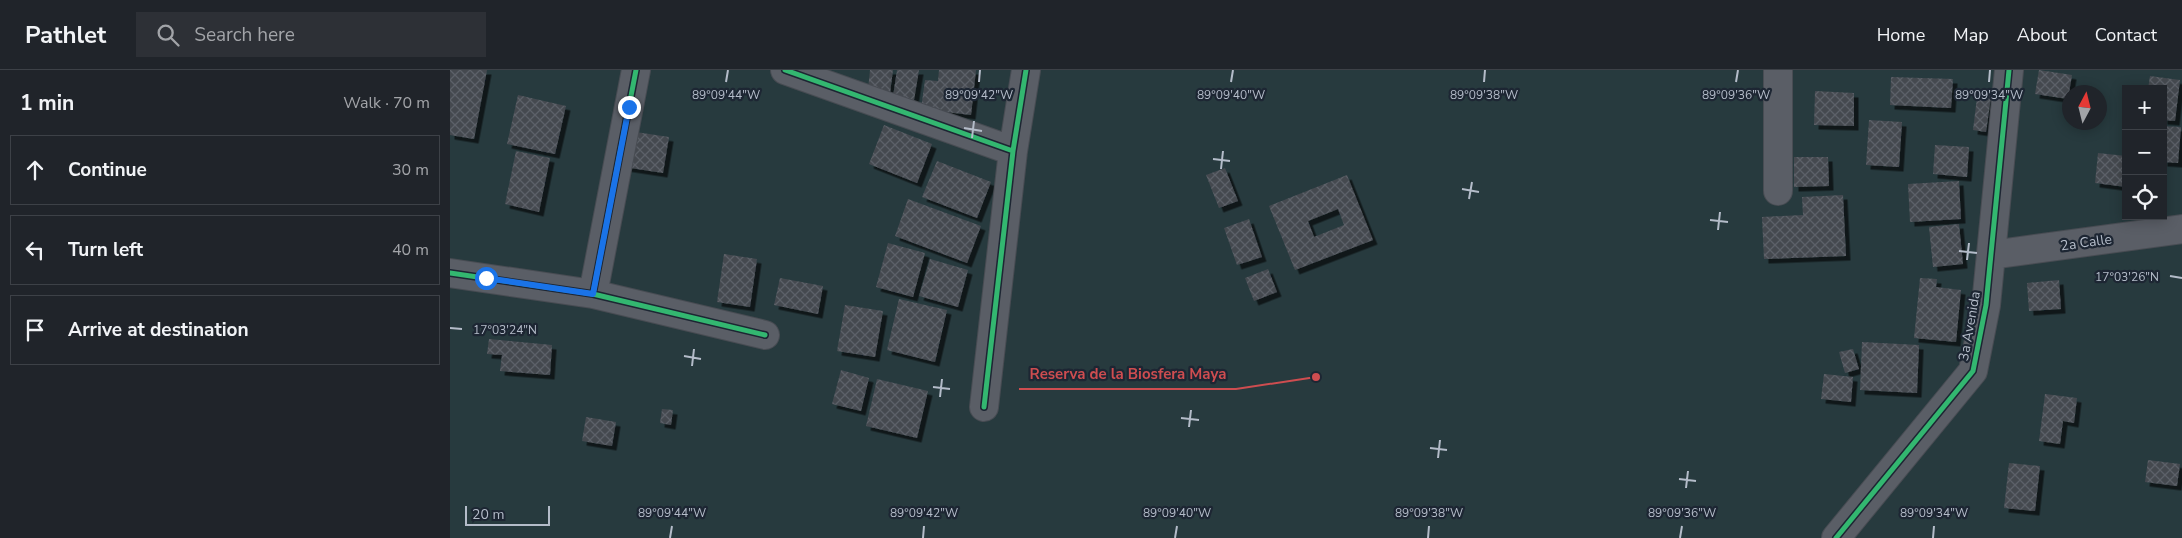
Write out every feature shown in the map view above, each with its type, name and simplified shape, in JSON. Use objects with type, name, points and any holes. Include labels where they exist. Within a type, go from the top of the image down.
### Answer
[{"type":"street","points":[[593,294],[636,70]]},
{"type":"street","points":[[785,70],[1013,152]]},
{"type":"street","points":[[984,407],[1013,152],[1026,70]]},
{"type":"street","points":[[1778,70],[1778,191]]},
{"type":"street","name":"3a Avenida","points":[[1836,538],[1973,371],[1986,306],[2009,70]]},
{"type":"street","name":"2a Calle","points":[[1991,256],[2182,229]]},
{"type":"street","points":[[450,273],[593,294],[764,335]]},
{"type":"green space","points":[[450,70],[2182,70],[2182,538],[450,538]]},
{"type":"building","points":[[450,70],[487,70],[474,139],[450,135]]},
{"type":"building","points":[[870,70],[893,70],[890,93],[868,90]]},
{"type":"building","points":[[897,70],[919,70],[913,106],[892,103]]},
{"type":"building","points":[[939,70],[976,70],[971,115],[921,109],[925,80],[938,81]]},
{"type":"building","points":[[2039,70],[2072,75],[2070,85],[2062,85],[2062,98],[2035,94]]},
{"type":"building","points":[[2150,76],[2180,80],[2175,121],[2167,120],[2167,85],[2149,85]]},
{"type":"building","points":[[1891,77],[1953,79],[1951,108],[1890,105]]},
{"type":"building","points":[[1978,89],[1992,90],[1986,132],[1973,130]]},
{"type":"building","points":[[1815,91],[1854,93],[1854,126],[1814,125]]},
{"type":"building","points":[[518,95],[566,106],[555,154],[507,144]]},
{"type":"building","points":[[1869,120],[1902,122],[1899,167],[1866,165]]},
{"type":"building","points":[[884,125],[932,144],[917,183],[869,164]]},
{"type":"building","points":[[2167,126],[2181,127],[2178,163],[2167,162]]},
{"type":"building","points":[[629,131],[669,137],[663,173],[624,167]]},
{"type":"building","points":[[1935,145],[1969,147],[1967,177],[1933,174]]},
{"type":"building","points":[[516,151],[550,158],[539,212],[505,204]]},
{"type":"building","points":[[2098,153],[2122,156],[2122,186],[2095,183]]},
{"type":"building","points":[[1794,157],[1828,157],[1829,186],[1794,187]]},
{"type":"building","points":[[937,161],[991,182],[977,218],[922,197]]},
{"type":"building","points":[[1225,168],[1238,201],[1219,208],[1206,175]]},
{"type":"building","points":[[1347,175],[1373,240],[1295,270],[1269,206]],"holes":[[[1338,209],[1344,225],[1314,237],[1308,221]]]},
{"type":"building","points":[[1959,181],[1961,219],[1910,222],[1908,184]]},
{"type":"building","points":[[1843,195],[1846,256],[1764,259],[1762,217],[1803,215],[1802,197]]},
{"type":"building","points":[[908,199],[981,226],[967,263],[895,236]]},
{"type":"building","points":[[1249,219],[1262,257],[1237,265],[1224,228]]},
{"type":"building","points":[[1959,224],[1963,264],[1933,267],[1929,227]]},
{"type":"building","points":[[888,243],[925,253],[913,297],[876,287]]},
{"type":"building","points":[[724,254],[757,259],[750,307],[717,302]]},
{"type":"building","points":[[930,259],[968,270],[958,307],[919,296]]},
{"type":"building","points":[[1268,269],[1277,292],[1254,301],[1245,278]]},
{"type":"building","points":[[780,278],[823,286],[818,314],[774,305]]},
{"type":"building","points":[[1920,278],[1937,279],[1936,287],[1961,290],[1956,342],[1914,338]]},
{"type":"building","points":[[2059,280],[2061,309],[2029,311],[2027,283]]},
{"type":"building","points":[[899,299],[947,310],[935,362],[887,350]]},
{"type":"building","points":[[845,305],[883,311],[875,357],[837,351]]},
{"type":"building","points":[[489,339],[552,345],[550,375],[500,371],[502,355],[487,354]]},
{"type":"building","points":[[1862,342],[1919,345],[1917,393],[1860,390]]},
{"type":"building","points":[[1853,349],[1859,369],[1845,373],[1839,352]]},
{"type":"building","points":[[841,370],[869,378],[861,411],[832,404]]},
{"type":"building","points":[[1824,374],[1853,377],[1851,402],[1821,399]]},
{"type":"building","points":[[877,379],[928,391],[917,438],[866,426]]},
{"type":"building","points":[[2045,394],[2077,398],[2074,423],[2063,421],[2060,444],[2039,441]]},
{"type":"building","points":[[662,409],[673,410],[671,425],[660,423]]},
{"type":"building","points":[[586,417],[616,422],[612,446],[582,441]]},
{"type":"building","points":[[2148,460],[2180,464],[2177,486],[2145,482]]},
{"type":"building","points":[[2009,463],[2040,466],[2035,511],[2004,508]]},
{"type":"cycle path","points":[[593,294],[636,70]]},
{"type":"cycle path","points":[[785,70],[1013,151]]},
{"type":"cycle path","points":[[984,407],[1013,151],[1026,70]]},
{"type":"cycle path","points":[[1836,538],[1973,371],[1986,305],[2009,70]]},
{"type":"cycle path","points":[[450,273],[593,294],[765,335]]},
{"type":"place","name":"Reserva de la Biosfera Maya","points":[[1316,377]]},
{"type":"route","points":[[486,278],[593,294],[629,107]]}]
